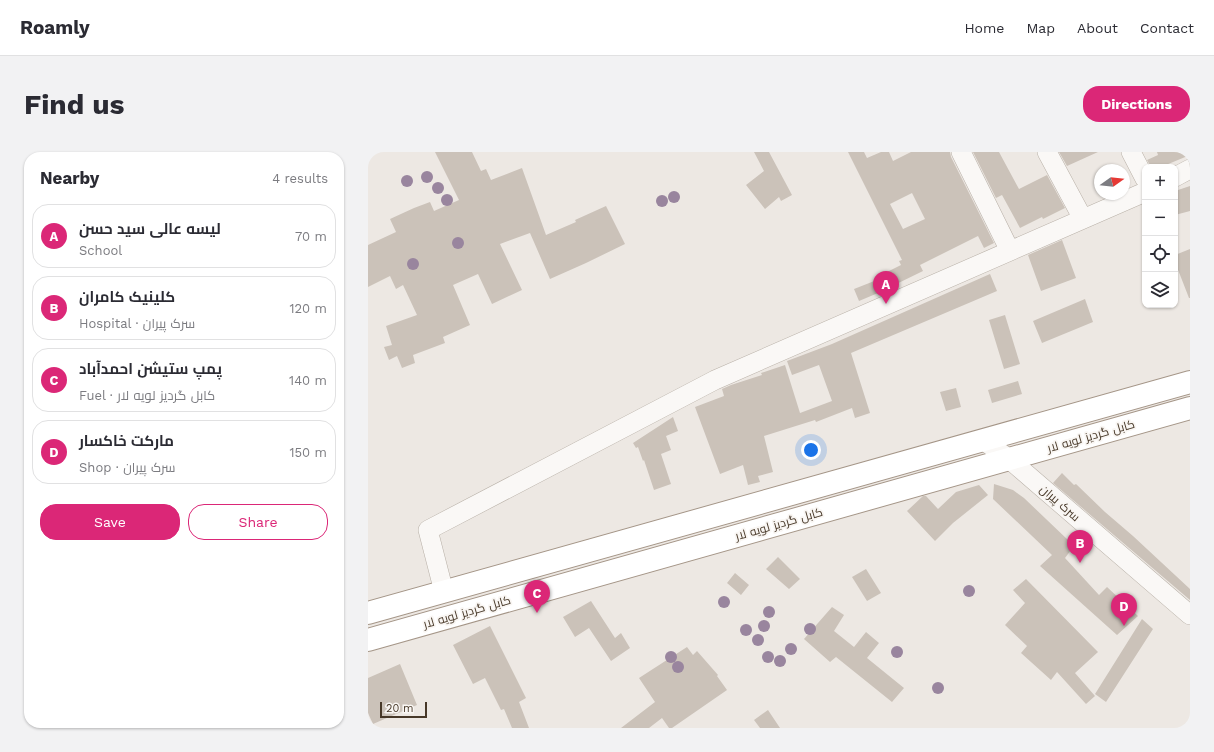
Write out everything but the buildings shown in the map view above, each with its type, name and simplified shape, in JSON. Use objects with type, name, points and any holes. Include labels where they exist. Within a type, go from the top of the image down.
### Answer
[{"type":"highway","name":"کابل گردیز لویه لار","points":[[368,613],[1190,382]]},
{"type":"highway","name":"کابل گردیز لویه لار","points":[[368,640],[1190,408]]},
{"type":"street","points":[[961,152],[1010,251]]},
{"type":"street","points":[[1047,152],[1083,219]]},
{"type":"street","points":[[1131,152],[1142,172]]},
{"type":"street","points":[[1178,175],[1190,169]]},
{"type":"street","points":[[444,592],[428,530],[715,380],[1142,193]]},
{"type":"street","name":"سرک پیران","points":[[983,440],[1009,459],[1190,615]]},
{"type":"place","name":"لیسه عالی سید حسن","points":[[886,304]]},
{"type":"place","name":"کلینیک کامران","points":[[1080,563]]},
{"type":"place","name":"پمپ ستیشن احمدآباد","points":[[537,613]]},
{"type":"place","name":"مارکت خاکسار","points":[[1124,626]]}]
